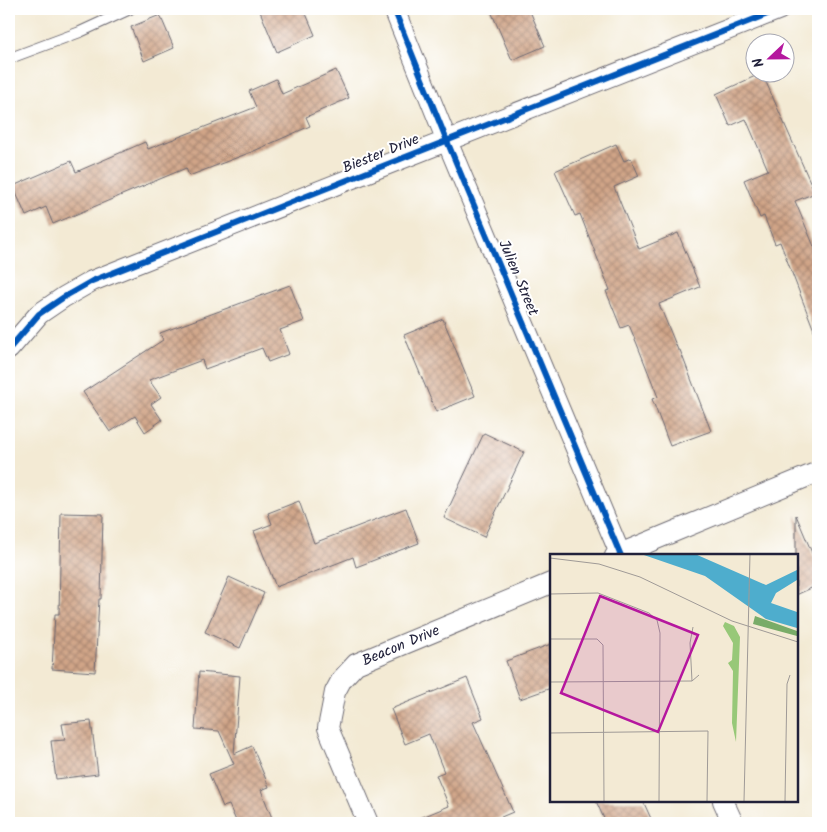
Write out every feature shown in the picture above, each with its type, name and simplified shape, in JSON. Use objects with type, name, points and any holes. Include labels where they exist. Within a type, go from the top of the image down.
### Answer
[{"type":"street","name":"Julien Street","points":[[394,9],[618,554]]},
{"type":"street","name":"Biester Drive","points":[[9,349],[39,314],[92,281],[780,9]]},
{"type":"street","points":[[620,554],[818,472]]},
{"type":"street","name":"Beacon Drive","points":[[368,823],[328,728],[335,692],[342,679],[356,664],[550,583]]},
{"type":"street","points":[[723,802],[733,823]]},
{"type":"lane","points":[[9,57],[80,32],[130,9]]},
{"type":"building","points":[[259,9],[304,9],[315,35],[277,52]]},
{"type":"building","points":[[490,9],[529,9],[545,46],[512,60]]},
{"type":"building","points":[[160,15],[174,48],[144,61],[131,27]]},
{"type":"building","points":[[336,70],[349,98],[306,117],[310,126],[254,151],[189,176],[186,168],[53,224],[46,207],[26,216],[13,186],[71,161],[76,172],[145,142],[148,149],[256,107],[249,91],[276,79],[282,94]]},
{"type":"building","points":[[744,81],[766,82],[815,193],[795,201],[818,256],[818,338],[780,242],[775,244],[764,216],[760,218],[744,180],[768,170],[746,119],[730,126],[716,94]]},
{"type":"building","points":[[616,144],[624,161],[631,158],[639,176],[614,187],[639,249],[678,233],[700,287],[659,304],[678,350],[680,350],[711,431],[670,446],[652,399],[658,397],[637,344],[629,325],[621,328],[606,291],[610,290],[580,214],[575,216],[555,171]]},
{"type":"building","points":[[290,285],[304,321],[280,330],[289,354],[268,362],[262,348],[205,369],[202,360],[149,380],[161,397],[151,404],[162,420],[145,432],[135,416],[110,432],[83,392],[163,340],[160,333]]},
{"type":"building","points":[[443,319],[475,396],[436,412],[404,335]]},
{"type":"building","points":[[484,433],[524,452],[484,537],[444,518]]},
{"type":"building","points":[[299,501],[314,543],[406,508],[419,543],[356,567],[353,557],[276,587],[254,531],[272,524],[268,513]]},
{"type":"building","points":[[61,513],[103,514],[101,599],[99,599],[95,672],[52,669],[55,614],[59,614]]},
{"type":"building","points":[[796,515],[818,567],[818,585],[797,595],[797,554]]},
{"type":"building","points":[[229,577],[264,593],[240,648],[205,632]]},
{"type":"building","points":[[550,644],[550,688],[520,699],[506,661]]},
{"type":"building","points":[[199,672],[240,676],[234,754],[252,746],[269,787],[261,790],[274,823],[237,823],[229,805],[223,807],[209,774],[234,764],[219,731],[195,729]]},
{"type":"building","points":[[467,678],[483,718],[473,722],[513,812],[487,823],[408,823],[449,806],[436,775],[444,772],[429,734],[405,744],[391,709]]},
{"type":"building","points":[[91,721],[98,774],[56,779],[51,741],[65,740],[62,724]]},
{"type":"building","points":[[596,802],[643,802],[653,823],[606,823]]},
{"type":"cycle path","points":[[394,9],[447,141],[620,554]]},
{"type":"cycle path","points":[[9,349],[39,314],[92,281],[780,9]]}]
